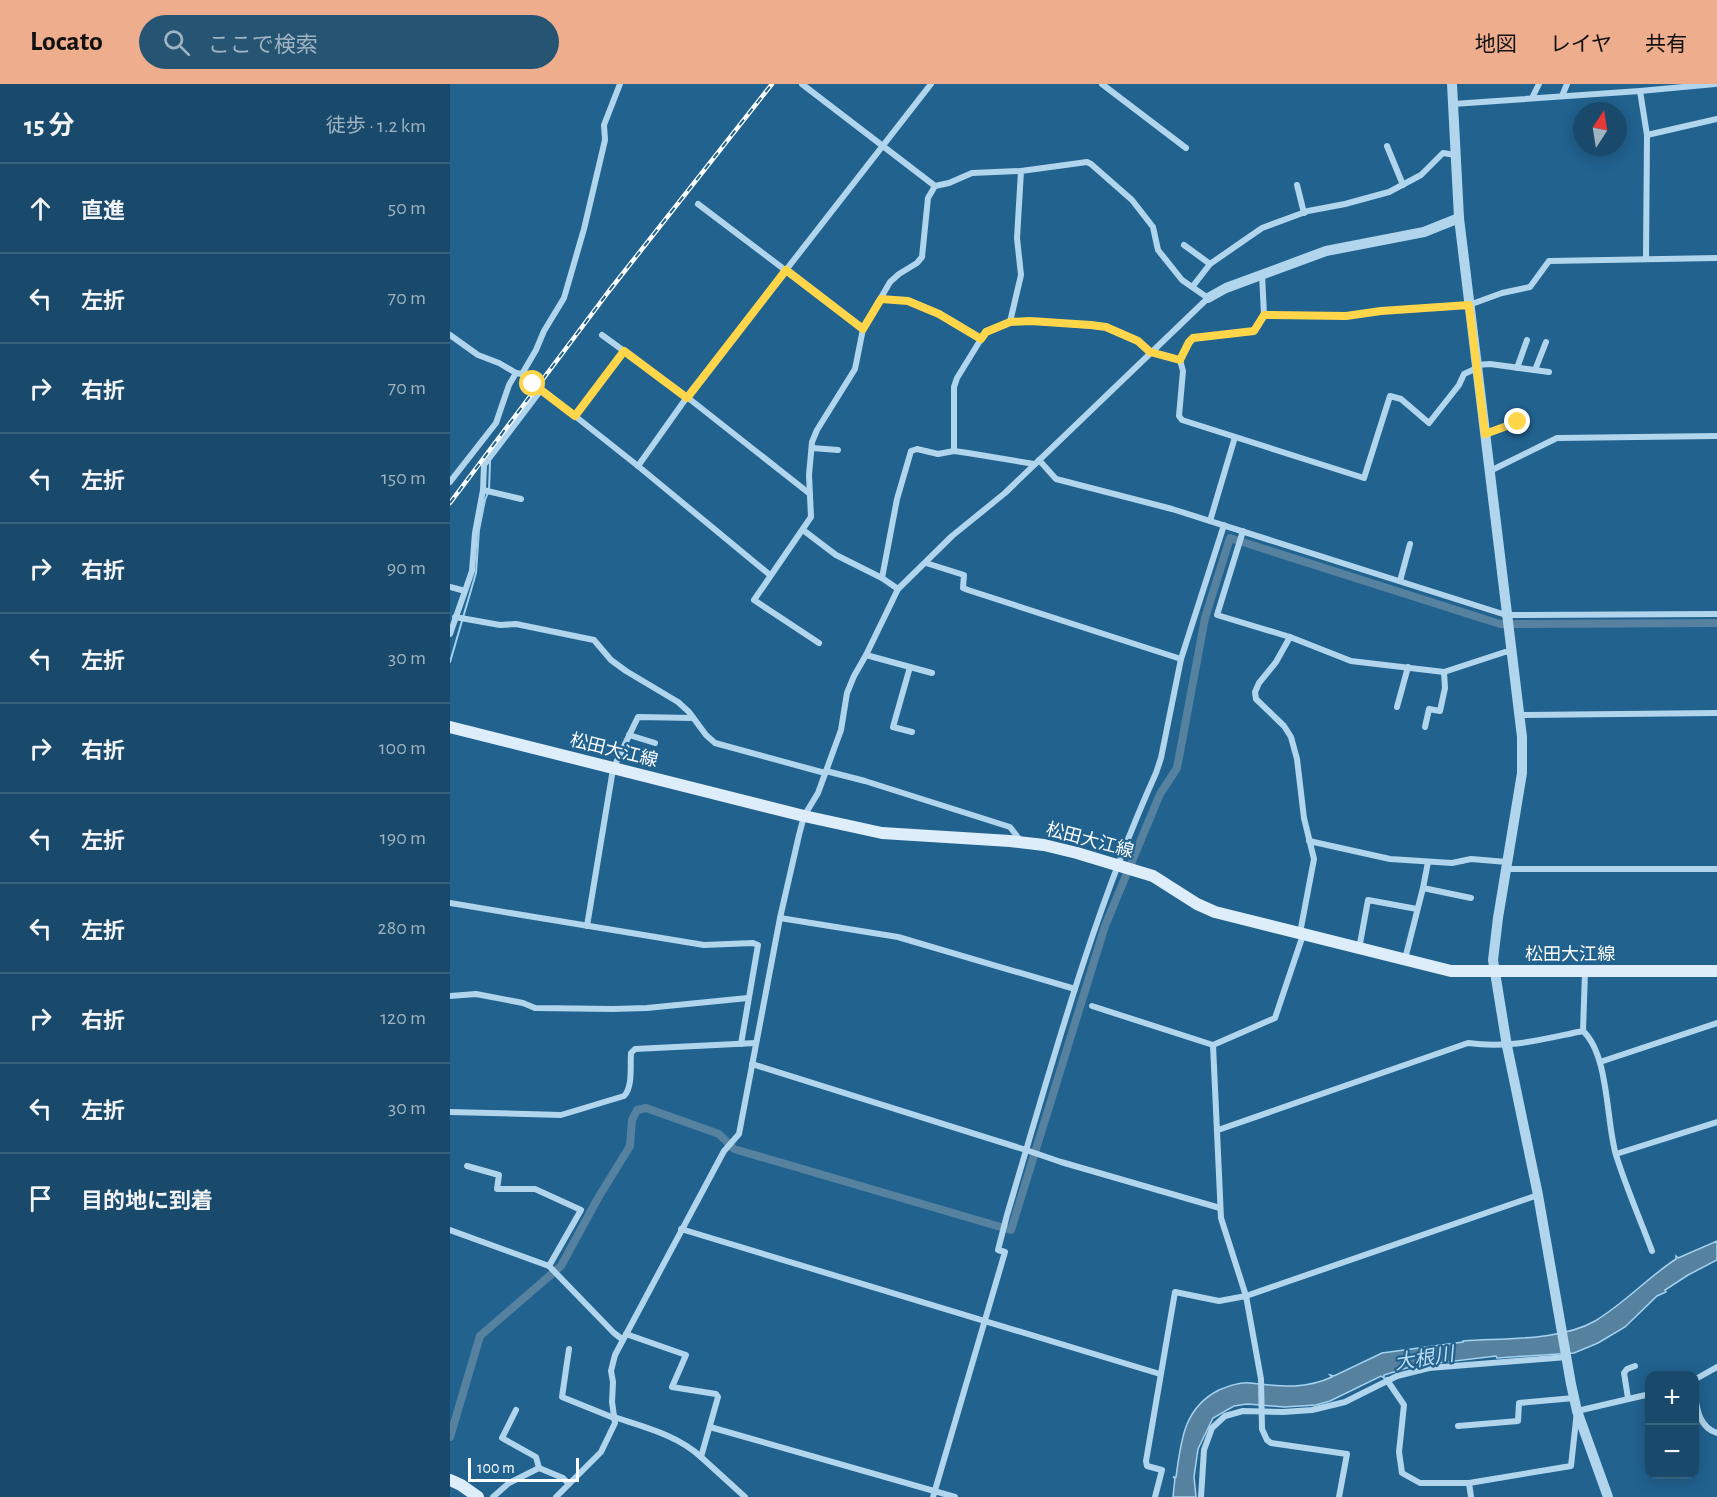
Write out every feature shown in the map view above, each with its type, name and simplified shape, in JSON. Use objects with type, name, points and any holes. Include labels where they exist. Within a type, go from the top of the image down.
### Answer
[{"type":"main road","name":"松田大江線","points":[[450,727],[804,816],[882,833],[1022,842],[1077,853],[1153,876],[1197,904],[1215,912],[1451,971],[1717,971]]},
{"type":"main road","points":[[450,1480],[478,1497]]},
{"type":"street","points":[[450,482],[453,473],[496,423],[509,385],[536,350],[544,331],[564,298],[584,229],[605,140],[604,125],[620,84]]},
{"type":"street","points":[[802,84],[935,186]]},
{"type":"street","points":[[638,466],[687,398],[931,84]]},
{"type":"street","points":[[1102,84],[1186,148]]},
{"type":"street","points":[[1452,84],[1459,218],[1508,633],[1520,715],[1522,772],[1493,960],[1507,1046],[1538,1195],[1574,1398],[1608,1497]]},
{"type":"street","points":[[1533,98],[1539,84]]},
{"type":"street","points":[[1562,96],[1567,84]]},
{"type":"street","points":[[1453,104],[1640,92],[1715,84]]},
{"type":"street","points":[[1640,92],[1647,135],[1646,258]]},
{"type":"street","points":[[1647,135],[1717,119]]},
{"type":"street","points":[[1387,146],[1403,185]]},
{"type":"street","points":[[1192,286],[1210,264],[1262,228],[1304,213],[1380,196],[1420,175],[1443,153],[1455,155]]},
{"type":"street","points":[[819,643],[754,600],[811,517],[809,475],[817,430],[855,369],[863,329],[890,282],[898,274],[917,263],[922,256],[928,198],[935,186],[949,183],[972,173],[1021,171],[1087,162],[1132,200],[1153,227],[1158,250],[1182,280],[1208,298]]},
{"type":"street","points":[[1010,322],[1021,275],[1017,238],[1021,171]]},
{"type":"street","points":[[1297,185],[1304,213]]},
{"type":"street","points":[[698,204],[863,329]]},
{"type":"street","points":[[556,1497],[601,1452],[615,1423],[612,1402],[613,1382],[610,1371],[615,1355],[724,1151],[739,1134],[780,918],[804,816],[818,793],[841,730],[847,693],[854,676],[867,655],[898,589],[952,536],[1037,462],[1208,298],[1226,288],[1326,251],[1424,232],[1459,218]]},
{"type":"street","points":[[1184,245],[1210,264]]},
{"type":"street","points":[[1264,315],[1346,316],[1381,311],[1469,305],[1502,293],[1530,287],[1549,261],[1717,258]]},
{"type":"street","points":[[1262,274],[1264,315],[1254,331],[1193,338],[1189,342],[1180,360],[1183,371],[1179,416],[1182,420],[1364,478],[1390,396],[1401,399],[1430,423],[1459,385],[1464,374],[1477,366],[1490,364],[1549,372]]},
{"type":"street","points":[[881,299],[908,301],[939,314],[981,339]]},
{"type":"street","points":[[954,452],[954,387],[957,378],[986,332],[1010,322],[1030,321],[1106,327],[1138,341],[1150,352],[1180,360]]},
{"type":"street","points":[[450,334],[478,355],[519,374],[541,390],[638,466],[770,575]]},
{"type":"street","points":[[602,335],[810,494]]},
{"type":"street","points":[[1517,368],[1527,340]]},
{"type":"street","points":[[1535,370],[1546,342]]},
{"type":"street","points":[[575,416],[624,351]]},
{"type":"street","points":[[450,634],[472,571],[475,532],[483,490],[484,465],[541,390]]},
{"type":"street","points":[[1485,434],[1518,422]]},
{"type":"street","points":[[1489,471],[1557,438],[1717,436]]},
{"type":"street","points":[[1210,521],[1235,437]]},
{"type":"street","points":[[812,448],[838,450]]},
{"type":"street","points":[[882,578],[897,499],[911,451],[917,449],[938,454],[954,452],[1037,462],[1056,479],[1134,498],[1224,525],[1506,616],[1717,614]]},
{"type":"street","points":[[483,490],[521,499]]},
{"type":"street","points":[[934,1494],[1005,1252],[998,1250],[1007,1215],[1074,989],[1161,758],[1181,659],[1224,525]]},
{"type":"street","points":[[803,530],[836,555],[882,578],[898,589]]},
{"type":"street","points":[[1243,531],[1217,615],[1290,637],[1351,661],[1444,672],[1511,652]]},
{"type":"street","points":[[1400,581],[1410,544]]},
{"type":"street","points":[[926,562],[964,575],[963,588],[968,590],[1181,659]]},
{"type":"street","points":[[450,587],[465,591]]},
{"type":"street","points":[[455,617],[500,625],[516,624],[594,640],[611,660],[678,702],[715,743],[866,781],[1010,827],[1022,842]]},
{"type":"street","points":[[1092,1006],[1213,1045],[1275,1018],[1302,934],[1314,859],[1304,818],[1297,759],[1291,736],[1256,699],[1255,692],[1290,637]]},
{"type":"street","points":[[867,655],[932,673]]},
{"type":"street","points":[[910,667],[893,727],[912,732]]},
{"type":"street","points":[[1397,707],[1408,667]]},
{"type":"street","points":[[1425,727],[1429,709],[1440,711],[1445,688],[1444,672]]},
{"type":"street","points":[[1520,715],[1717,712]]},
{"type":"street","points":[[586,926],[613,769],[638,717],[693,718]]},
{"type":"street","points":[[629,735],[656,743]]},
{"type":"street","points":[[1309,841],[1390,859],[1428,862],[1452,863],[1471,859],[1506,866],[1717,869]]},
{"type":"street","points":[[1405,961],[1428,862]]},
{"type":"street","points":[[1423,888],[1471,898]]},
{"type":"street","points":[[1359,949],[1368,900],[1417,909]]},
{"type":"street","points":[[450,903],[704,945],[753,943],[758,945],[741,1044]]},
{"type":"street","points":[[780,918],[898,937],[1074,989]]},
{"type":"street","points":[[1583,1031],[1585,972]]},
{"type":"street","points":[[450,996],[476,994],[523,1003],[535,1008],[612,1009],[748,998]]},
{"type":"street","points":[[1600,1062],[1717,1023]]},
{"type":"street","points":[[1218,1130],[1468,1043],[1507,1046],[1583,1031]]},
{"type":"street","points":[[1583,1031],[1591,1038],[1600,1062],[1616,1154],[1652,1251]]},
{"type":"street","points":[[450,1112],[561,1115],[624,1096],[628,1092],[631,1053],[635,1049],[756,1042]]},
{"type":"street","points":[[1213,1045],[1221,1218],[1245,1296],[1261,1380],[1262,1428],[1270,1443],[1347,1454],[1339,1497]]},
{"type":"street","points":[[752,1064],[1061,1162],[1220,1208]]},
{"type":"street","points":[[1616,1154],[1717,1122]]},
{"type":"street","points":[[466,1166],[499,1175],[497,1189],[535,1189],[581,1210],[549,1266]]},
{"type":"street","points":[[1155,1497],[1162,1470],[1147,1466],[1146,1461],[1175,1292],[1219,1301],[1245,1296],[1538,1195]]},
{"type":"street","points":[[681,1229],[1160,1374]]},
{"type":"street","points":[[450,1230],[549,1266],[614,1333],[686,1355],[672,1387],[716,1394],[718,1397],[701,1457]]},
{"type":"street","points":[[569,1349],[562,1397],[674,1438],[692,1448],[745,1497]]},
{"type":"street","points":[[1202,1497],[1201,1473],[1204,1450],[1212,1428],[1225,1416],[1243,1411],[1262,1410],[1283,1413],[1312,1410],[1345,1402],[1387,1380],[1429,1368],[1567,1357]]},
{"type":"street","points":[[1628,1398],[1624,1373],[1635,1366]]},
{"type":"street","points":[[1699,1376],[1717,1367]]},
{"type":"street","points":[[1387,1380],[1404,1405],[1399,1452],[1402,1473],[1420,1483],[1468,1484],[1571,1466],[1577,1411]]},
{"type":"street","points":[[1577,1411],[1645,1395]]},
{"type":"street","points":[[1458,1426],[1518,1421],[1519,1403],[1574,1398]]},
{"type":"street","points":[[516,1410],[502,1438],[536,1457],[539,1468]]},
{"type":"street","points":[[1699,1421],[1717,1433]]},
{"type":"street","points":[[710,1427],[934,1494],[955,1497]]},
{"type":"street","points":[[493,1497],[509,1483],[539,1468],[563,1478],[569,1484]]},
{"type":"street","points":[[1468,1484],[1471,1497]]},
{"type":"water","name":"大根川","points":[[1717,1241],[1717,1260],[1665,1290],[1666,1292],[1657,1296],[1625,1327],[1598,1343],[1574,1353],[1497,1358],[1496,1356],[1413,1366],[1384,1375],[1384,1378],[1381,1376],[1330,1401],[1316,1405],[1284,1407],[1247,1404],[1234,1406],[1213,1418],[1198,1449],[1194,1477],[1196,1497],[1173,1497],[1175,1478],[1173,1477],[1176,1477],[1186,1427],[1198,1406],[1219,1390],[1242,1383],[1291,1386],[1311,1384],[1332,1377],[1330,1375],[1334,1376],[1382,1353],[1463,1341],[1514,1339],[1565,1332],[1595,1321],[1676,1259],[1676,1256],[1678,1258]]},
{"type":"waterway","points":[[450,662],[476,573],[479,530],[489,490],[490,462]]},
{"type":"waterway","points":[[450,1437],[480,1336],[561,1266],[598,1198],[630,1146],[632,1120],[637,1110],[646,1108],[719,1134],[734,1149],[1011,1230],[1105,926],[1160,794],[1177,768],[1205,618],[1230,538],[1500,624],[1717,623]]},
{"type":"railway","points":[[450,503],[609,291],[772,84]]},
{"type":"route","points":[[533,384],[575,416],[624,351],[687,398],[786,270],[863,329],[881,299],[908,301],[939,314],[981,339],[986,332],[1010,322],[1091,325],[1106,327],[1138,341],[1150,352],[1180,360],[1193,338],[1254,331],[1264,315],[1346,316],[1381,311],[1469,305],[1485,434],[1518,422]]}]
